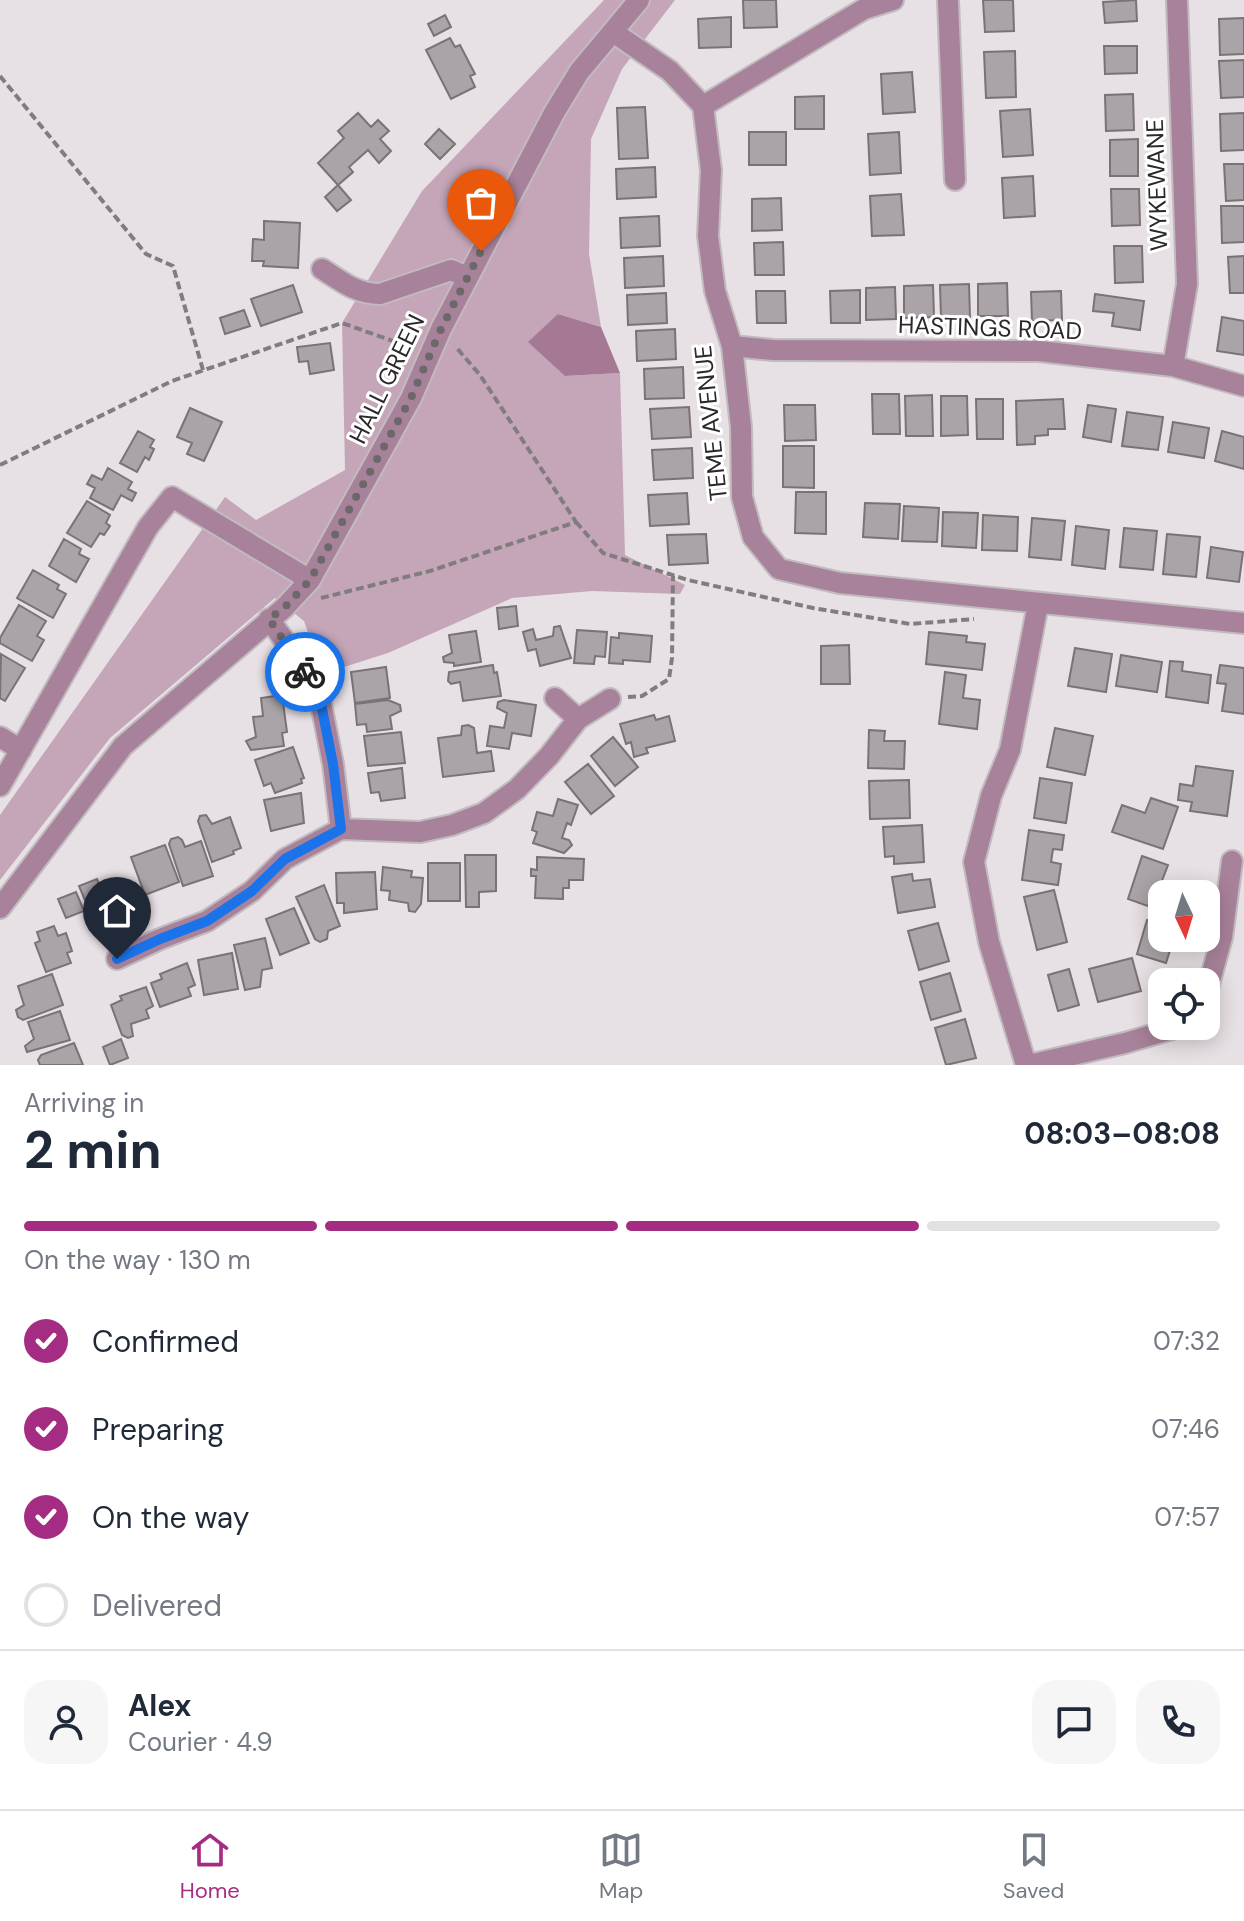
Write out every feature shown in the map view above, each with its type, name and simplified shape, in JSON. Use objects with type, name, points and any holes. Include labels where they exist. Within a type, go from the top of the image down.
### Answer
[{"type":"street","name":"HALL GREEN","points":[[0,908],[123,746],[310,580],[411,398],[467,277],[579,72],[639,0]]},
{"type":"street","points":[[613,32],[670,71],[703,106],[864,9],[893,0]]},
{"type":"street","points":[[948,0],[955,180]]},
{"type":"street","name":"WYKEWANE","points":[[1173,366],[1187,284],[1177,0]]},
{"type":"street","name":"TEME AVENUE","points":[[703,106],[711,170],[708,236],[715,291],[732,346],[741,427],[742,497],[753,537],[779,569],[840,583],[1244,623]]},
{"type":"street","points":[[322,269],[353,289],[371,294],[380,294],[451,270],[467,277]]},
{"type":"street","name":"HASTINGS ROAD","points":[[732,346],[773,350],[1039,351],[1173,366],[1244,386]]},
{"type":"street","points":[[0,786],[148,527],[172,497],[310,580]]},
{"type":"street","points":[[1038,604],[1010,750],[991,796],[974,862],[989,942],[1027,1065],[1148,1036]]},
{"type":"street","points":[[276,613],[320,699],[333,764],[341,829]]},
{"type":"street","points":[[555,698],[578,719]]},
{"type":"street","points":[[117,959],[207,921],[252,891],[285,859],[341,829],[420,832],[484,813],[517,789],[549,756],[578,719],[610,699]]},
{"type":"street","points":[[0,737],[21,750]]},
{"type":"street","points":[[1213,968],[1222,937],[1231,861]]},
{"type":"path","points":[[0,76],[146,254],[173,266],[203,370]]},
{"type":"path","points":[[0,465],[172,381],[342,323],[430,354]]},
{"type":"path","points":[[276,613],[430,571],[576,522],[480,375],[441,329]]},
{"type":"path","points":[[610,699],[642,696],[669,679],[673,576]]},
{"type":"shaded area","points":[[604,0],[675,0],[622,69],[591,139],[589,254],[601,327],[558,314],[565,376],[620,373],[625,555],[685,585],[680,594],[592,591],[512,598],[388,653],[322,674],[304,621],[275,598],[110,738],[0,880],[0,815],[225,497],[256,520],[345,470],[342,323],[422,191]]},
{"type":"shaded area","points":[[558,314],[601,327],[620,373],[565,376],[528,342]]},
{"type":"building","points":[[743,0],[776,0],[777,27],[744,28]]},
{"type":"building","points":[[983,0],[1013,0],[1014,31],[985,32]]},
{"type":"building","points":[[1136,0],[1137,21],[1105,23],[1103,2]]},
{"type":"building","points":[[445,15],[451,27],[434,36],[428,24]]},
{"type":"building","points":[[731,17],[731,47],[699,48],[698,19]]},
{"type":"building","points":[[1244,18],[1244,54],[1220,55],[1219,19]]},
{"type":"building","points":[[450,38],[455,47],[460,45],[475,74],[470,76],[475,87],[451,99],[426,50]]},
{"type":"building","points":[[1104,46],[1137,46],[1137,73],[1105,74]]},
{"type":"building","points":[[1015,51],[1016,97],[986,98],[984,52]]},
{"type":"building","points":[[1244,60],[1244,97],[1221,98],[1219,61]]},
{"type":"building","points":[[912,72],[915,112],[883,114],[881,74]]},
{"type":"building","points":[[1133,94],[1134,130],[1106,131],[1105,95]]},
{"type":"building","points":[[824,96],[824,129],[795,129],[795,97]]},
{"type":"building","points":[[645,107],[648,158],[619,159],[617,108]]},
{"type":"building","points":[[1030,109],[1033,155],[1003,157],[1000,111]]},
{"type":"building","points":[[358,113],[371,127],[378,120],[389,131],[380,139],[391,151],[379,163],[368,150],[349,167],[353,172],[338,185],[318,163],[344,138],[338,131]]},
{"type":"building","points":[[1244,113],[1244,150],[1221,151],[1220,114]]},
{"type":"building","points":[[439,129],[455,144],[440,159],[425,144]]},
{"type":"building","points":[[749,132],[786,132],[786,165],[749,165]]},
{"type":"building","points":[[899,132],[901,173],[870,175],[868,134]]},
{"type":"building","points":[[1138,139],[1138,176],[1110,176],[1110,140]]},
{"type":"building","points":[[1224,164],[1244,164],[1244,200],[1226,201]]},
{"type":"building","points":[[655,167],[656,197],[617,199],[616,169]]},
{"type":"building","points":[[1033,176],[1035,216],[1004,218],[1002,178]]},
{"type":"building","points":[[338,185],[351,200],[337,211],[325,197]]},
{"type":"building","points":[[1111,189],[1139,189],[1140,225],[1112,226]]},
{"type":"building","points":[[901,194],[904,235],[872,236],[870,196]]},
{"type":"building","points":[[781,198],[782,230],[752,231],[752,199]]},
{"type":"building","points":[[1221,206],[1244,206],[1244,242],[1222,243]]},
{"type":"building","points":[[659,216],[660,246],[621,248],[620,218]]},
{"type":"building","points":[[264,221],[300,223],[298,268],[263,266],[264,261],[252,261],[253,239],[264,240]]},
{"type":"building","points":[[783,242],[784,275],[755,275],[754,243]]},
{"type":"building","points":[[1114,246],[1142,246],[1143,282],[1115,283]]},
{"type":"building","points":[[663,256],[664,286],[625,288],[624,258]]},
{"type":"building","points":[[1244,256],[1244,293],[1230,293],[1228,257]]},
{"type":"building","points":[[1007,283],[1008,316],[978,316],[978,284]]},
{"type":"building","points":[[969,284],[970,317],[941,317],[940,285]]},
{"type":"building","points":[[293,285],[302,312],[261,326],[251,299]]},
{"type":"building","points":[[933,285],[934,317],[904,318],[904,286]]},
{"type":"building","points":[[895,287],[896,319],[866,320],[866,288]]},
{"type":"building","points":[[860,290],[860,323],[831,323],[830,291]]},
{"type":"building","points":[[756,291],[785,291],[786,323],[757,323]]},
{"type":"building","points":[[1061,291],[1062,320],[1032,321],[1031,292]]},
{"type":"building","points":[[666,293],[667,323],[628,325],[627,295]]},
{"type":"building","points":[[1095,294],[1144,301],[1140,330],[1112,326],[1114,313],[1093,311]]},
{"type":"building","points":[[244,310],[250,326],[225,334],[220,318]]},
{"type":"building","points":[[1222,317],[1244,321],[1244,355],[1217,351]]},
{"type":"building","points":[[675,329],[676,359],[637,361],[636,331]]},
{"type":"building","points":[[330,343],[334,370],[310,374],[308,361],[299,362],[297,347]]},
{"type":"building","points":[[683,367],[684,398],[645,399],[644,369]]},
{"type":"building","points":[[872,394],[899,394],[900,434],[873,434]]},
{"type":"building","points":[[932,395],[933,436],[906,436],[905,396]]},
{"type":"building","points":[[941,396],[967,396],[968,435],[941,436]]},
{"type":"building","points":[[976,399],[1003,399],[1003,439],[977,439]]},
{"type":"building","points":[[1063,399],[1065,429],[1048,429],[1048,435],[1035,436],[1035,444],[1017,445],[1016,401]]},
{"type":"building","points":[[784,405],[815,405],[816,440],[785,441]]},
{"type":"building","points":[[1088,405],[1116,409],[1111,442],[1083,437]]},
{"type":"building","points":[[689,407],[691,437],[652,439],[650,409]]},
{"type":"building","points":[[190,408],[222,422],[204,461],[187,454],[192,443],[177,437]]},
{"type":"building","points":[[1127,412],[1163,417],[1158,450],[1122,446]]},
{"type":"building","points":[[1173,422],[1209,428],[1204,458],[1168,452]]},
{"type":"building","points":[[138,431],[154,440],[150,447],[154,449],[149,460],[145,457],[137,472],[120,463]]},
{"type":"building","points":[[1222,431],[1244,437],[1244,469],[1215,461]]},
{"type":"building","points":[[783,446],[814,446],[814,488],[783,487]]},
{"type":"building","points":[[692,448],[693,478],[654,480],[652,450]]},
{"type":"building","points":[[108,468],[132,482],[128,489],[136,493],[132,501],[121,495],[113,510],[90,498],[95,488],[87,484],[92,475],[102,480]]},
{"type":"building","points":[[796,492],[826,492],[826,534],[795,533]]},
{"type":"building","points":[[687,493],[689,524],[650,526],[648,495]]},
{"type":"building","points":[[87,501],[110,515],[106,523],[110,526],[104,535],[100,533],[91,547],[67,533]]},
{"type":"building","points":[[865,503],[900,504],[898,539],[863,537]]},
{"type":"building","points":[[904,506],[939,508],[937,542],[902,541]]},
{"type":"building","points":[[943,512],[978,513],[976,548],[942,546]]},
{"type":"building","points":[[983,515],[1018,517],[1017,551],[982,550]]},
{"type":"building","points":[[1032,518],[1065,521],[1061,560],[1029,557]]},
{"type":"building","points":[[1076,526],[1109,530],[1105,569],[1072,565]]},
{"type":"building","points":[[1124,528],[1157,531],[1153,570],[1120,567]]},
{"type":"building","points":[[706,534],[708,563],[669,565],[667,535]]},
{"type":"building","points":[[1167,534],[1200,537],[1196,577],[1163,574]]},
{"type":"building","points":[[64,539],[81,549],[79,554],[89,559],[76,582],[49,566]]},
{"type":"building","points":[[1211,547],[1243,552],[1239,582],[1207,578]]},
{"type":"building","points":[[33,570],[59,585],[57,589],[66,594],[53,618],[17,598]]},
{"type":"building","points":[[19,605],[46,621],[37,636],[44,640],[32,661],[0,643]]},
{"type":"building","points":[[516,606],[518,626],[499,629],[497,608]]},
{"type":"building","points":[[560,626],[571,658],[540,666],[536,649],[528,651],[523,632],[533,629],[536,640],[553,636],[554,627]]},
{"type":"building","points":[[577,630],[607,632],[605,657],[595,656],[594,664],[574,663]]},
{"type":"building","points":[[476,631],[481,662],[454,666],[454,663],[444,662],[443,657],[452,653],[449,635]]},
{"type":"building","points":[[929,632],[967,636],[966,642],[985,644],[982,670],[926,664]]},
{"type":"building","points":[[619,633],[652,636],[650,662],[623,660],[623,664],[609,663],[611,637],[619,638]]},
{"type":"building","points":[[849,645],[850,684],[821,684],[821,646]]},
{"type":"building","points":[[1075,648],[1112,654],[1106,692],[1068,686]]},
{"type":"building","points":[[1,654],[25,668],[5,701],[0,698]]},
{"type":"building","points":[[1121,655],[1162,662],[1157,692],[1116,686]]},
{"type":"building","points":[[1170,661],[1183,662],[1182,671],[1211,675],[1208,703],[1166,697]]},
{"type":"building","points":[[493,665],[501,696],[463,701],[460,682],[451,684],[448,681],[449,672]]},
{"type":"building","points":[[1220,665],[1244,668],[1244,714],[1222,711],[1226,684],[1217,683]]},
{"type":"building","points":[[386,667],[390,698],[355,703],[351,672]]},
{"type":"building","points":[[945,672],[966,675],[963,698],[980,700],[977,729],[939,724]]},
{"type":"building","points":[[282,695],[287,732],[282,733],[284,746],[251,750],[246,741],[256,737],[253,717],[263,716],[261,698]]},
{"type":"building","points":[[388,700],[400,705],[401,711],[390,716],[392,729],[367,732],[366,724],[357,725],[355,704]]},
{"type":"building","points":[[504,700],[536,705],[531,736],[512,733],[509,749],[487,746],[490,726],[504,728],[507,713],[497,708],[498,702]]},
{"type":"building","points":[[654,715],[656,720],[669,716],[675,741],[646,748],[648,753],[634,757],[631,742],[626,744],[620,724]]},
{"type":"building","points":[[462,726],[474,728],[477,753],[491,751],[494,771],[443,777],[438,738],[461,735]]},
{"type":"building","points":[[1055,728],[1093,736],[1085,775],[1047,767]]},
{"type":"building","points":[[869,730],[885,731],[884,741],[905,741],[904,769],[868,768]]},
{"type":"building","points":[[401,732],[405,763],[368,766],[364,736]]},
{"type":"building","points":[[613,737],[638,767],[615,786],[591,756]]},
{"type":"building","points":[[293,747],[304,778],[301,779],[302,783],[275,793],[271,783],[264,786],[255,760]]},
{"type":"building","points":[[588,764],[614,796],[591,814],[565,782]]},
{"type":"building","points":[[1196,766],[1233,771],[1227,816],[1190,811],[1192,802],[1178,800],[1180,784],[1193,786]]},
{"type":"building","points":[[402,768],[405,798],[381,801],[379,792],[371,793],[368,773]]},
{"type":"building","points":[[1040,778],[1072,783],[1066,823],[1034,818]]},
{"type":"building","points":[[909,780],[910,818],[870,819],[869,781]]},
{"type":"building","points":[[301,793],[304,823],[271,831],[264,800]]},
{"type":"building","points":[[1151,798],[1178,807],[1163,849],[1112,832],[1122,805],[1145,813]]},
{"type":"building","points":[[558,799],[578,805],[571,825],[567,823],[562,838],[572,845],[564,853],[533,843],[537,832],[532,830],[537,812],[553,816]]},
{"type":"building","points":[[206,815],[212,824],[230,817],[241,848],[212,862],[198,821],[200,816]]},
{"type":"building","points":[[922,825],[924,862],[894,864],[894,856],[885,857],[883,827]]},
{"type":"building","points":[[1029,830],[1064,835],[1062,850],[1053,849],[1051,862],[1061,864],[1058,885],[1022,880]]},
{"type":"building","points":[[178,837],[185,847],[201,841],[213,876],[183,886],[169,844],[171,839]]},
{"type":"building","points":[[165,845],[179,882],[145,895],[131,857]]},
{"type":"building","points":[[465,855],[496,855],[496,891],[479,892],[479,907],[466,907]]},
{"type":"building","points":[[1142,856],[1168,865],[1162,880],[1148,880],[1148,906],[1128,899]]},
{"type":"building","points":[[537,857],[584,859],[583,880],[569,880],[569,888],[563,888],[563,899],[535,898],[536,876],[531,876],[531,869],[537,870]]},
{"type":"building","points":[[428,863],[460,863],[460,901],[428,901]]},
{"type":"building","points":[[383,867],[412,871],[411,877],[423,878],[421,904],[415,912],[409,911],[408,903],[389,900],[390,891],[381,890]]},
{"type":"building","points":[[375,872],[377,909],[344,913],[344,903],[337,903],[336,873]]},
{"type":"building","points":[[912,874],[913,881],[930,879],[935,907],[898,913],[892,877]]},
{"type":"building","points":[[97,879],[105,898],[87,905],[79,886]]},
{"type":"building","points":[[135,883],[145,908],[115,919],[106,895]]},
{"type":"building","points":[[324,885],[340,926],[328,931],[327,939],[320,942],[315,939],[296,897]]},
{"type":"building","points":[[1054,890],[1067,942],[1037,950],[1024,897]]},
{"type":"building","points":[[76,892],[84,911],[66,918],[58,899]]},
{"type":"building","points":[[294,908],[309,943],[280,955],[266,919]]},
{"type":"building","points":[[1148,920],[1148,952],[1170,952],[1166,963],[1137,954]]},
{"type":"building","points":[[938,923],[949,961],[919,970],[908,931]]},
{"type":"building","points":[[54,926],[58,936],[66,933],[72,951],[67,953],[71,963],[46,972],[35,943],[40,941],[37,932]]},
{"type":"building","points":[[265,938],[272,968],[262,970],[260,987],[245,990],[234,945]]},
{"type":"building","points":[[232,953],[238,989],[204,995],[198,960]]},
{"type":"building","points":[[1132,958],[1141,991],[1098,1002],[1089,969]]},
{"type":"building","points":[[187,963],[195,985],[188,988],[191,996],[160,1007],[151,983],[162,979],[160,974]]},
{"type":"building","points":[[1069,969],[1079,1005],[1058,1011],[1048,975]]},
{"type":"building","points":[[950,973],[961,1011],[931,1020],[920,982]]},
{"type":"building","points":[[52,974],[63,1005],[23,1020],[18,1017],[16,1010],[24,1005],[18,986]]},
{"type":"building","points":[[146,987],[153,1006],[146,1010],[149,1018],[131,1024],[133,1036],[128,1038],[122,1035],[111,1005],[122,1000],[120,996]]},
{"type":"building","points":[[60,1011],[70,1040],[27,1052],[25,1046],[34,1039],[28,1022]]},
{"type":"building","points":[[965,1019],[976,1058],[946,1065],[935,1028]]},
{"type":"building","points":[[121,1039],[128,1058],[110,1065],[103,1047]]},
{"type":"building","points":[[74,1043],[83,1065],[40,1065],[38,1060],[41,1055]]},
{"type":"way so far","points":[[305,672],[269,619],[310,580],[411,398],[441,329],[481,251]]},
{"type":"route","points":[[117,959],[207,921],[252,891],[285,859],[341,829],[333,764],[320,699],[305,672]]}]
